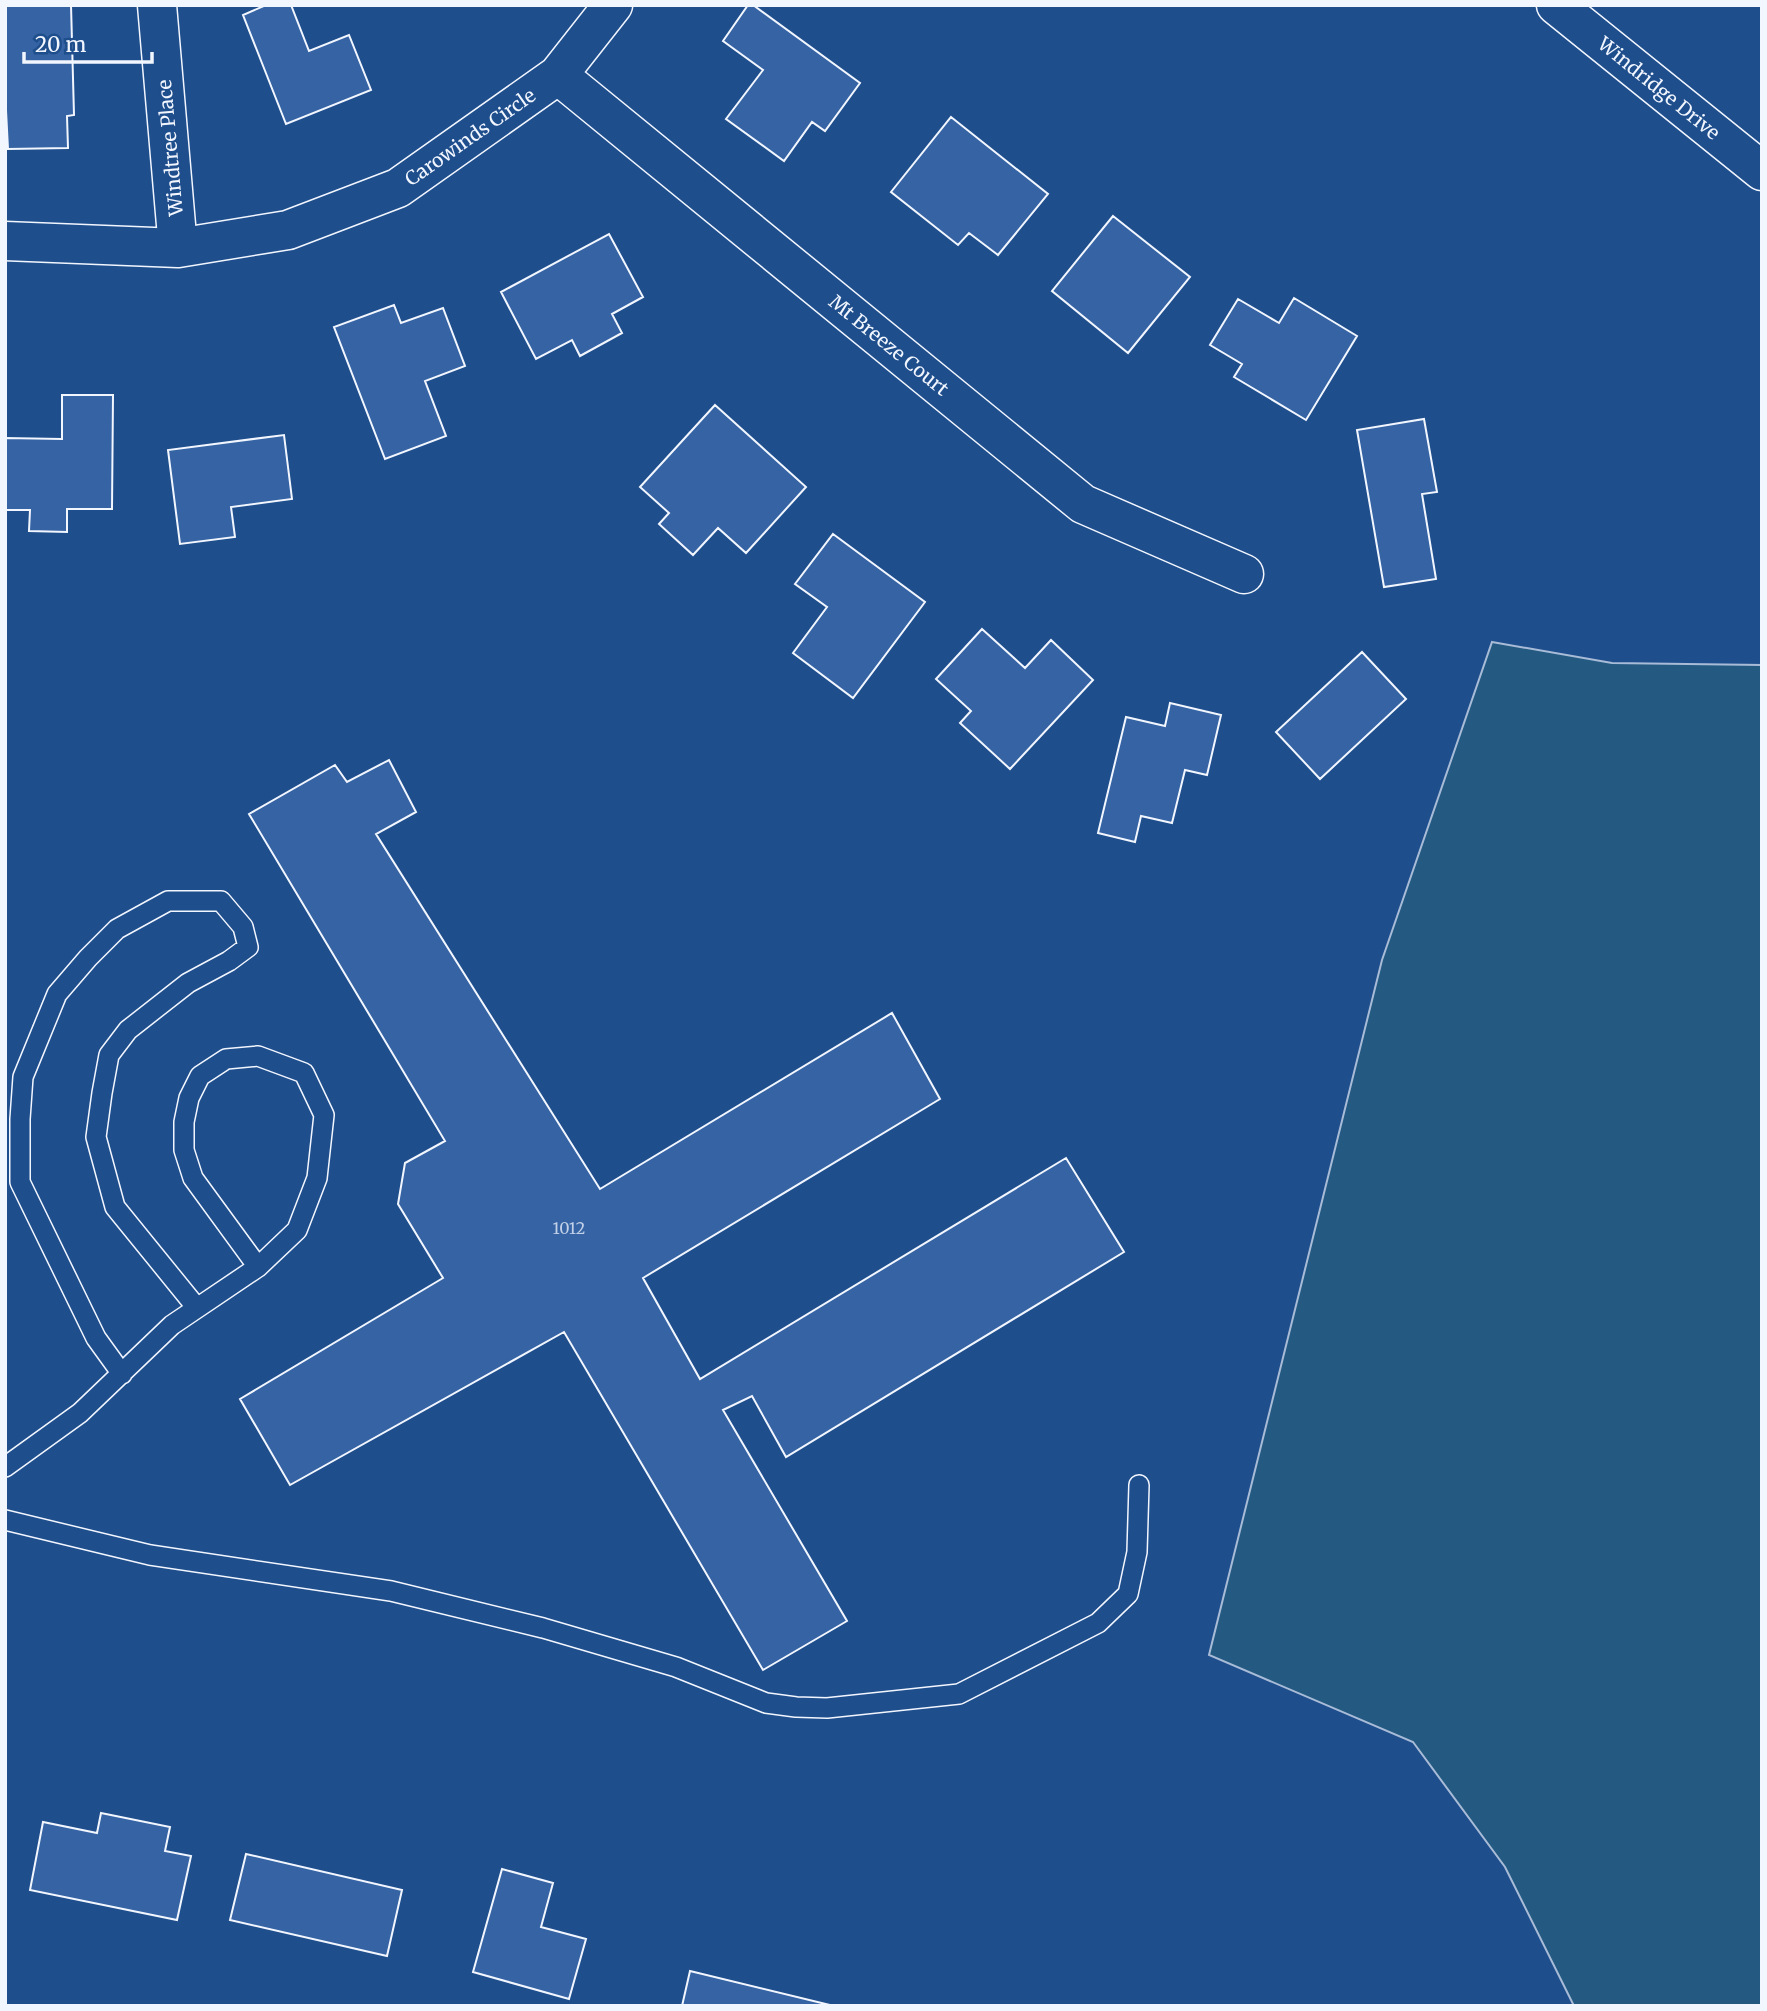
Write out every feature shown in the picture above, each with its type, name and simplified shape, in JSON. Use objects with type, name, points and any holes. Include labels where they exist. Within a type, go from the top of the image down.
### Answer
[{"type":"street","name":"Windtree Place","points":[[157,5],[178,248]]},
{"type":"street","name":"Carowinds Circle","points":[[5,241],[178,248],[288,230],[398,188],[558,75],[613,5]]},
{"type":"street","name":"Windridge Drive","points":[[1556,5],[1762,171]]},
{"type":"street","name":"Mt Breeze Court","points":[[558,75],[1083,504],[1244,574]]},
{"type":"lane","points":[[122,1374],[96,1338],[20,1182],[23,1077],[57,994],[117,929],[167,901],[221,901],[243,927],[248,947],[229,961],[188,983],[128,1030],[109,1055],[96,1137],[115,1207],[197,1308]]},
{"type":"lane","points":[[5,1467],[80,1413],[172,1325],[258,1267],[297,1230],[317,1178],[324,1115],[304,1073],[258,1056],[226,1059],[200,1076],[190,1098],[184,1122],[184,1150],[193,1178],[258,1267]]},
{"type":"lane","points":[[5,1520],[150,1555],[391,1591],[543,1628],[663,1663],[766,1703],[827,1708],[959,1693],[1098,1623],[1128,1594],[1137,1552],[1139,1485]]},
{"type":"shaded area","points":[[1492,642],[1612,663],[1762,665],[1762,2006],[1574,2006],[1505,1867],[1413,1742],[1209,1655],[1382,960]]},
{"type":"building","points":[[5,5],[71,5],[74,115],[67,116],[68,148],[8,149]]},
{"type":"building","points":[[266,5],[291,5],[309,51],[349,35],[371,90],[286,124],[243,15]]},
{"type":"building","points":[[748,5],[753,5],[860,83],[825,131],[812,122],[784,161],[726,119],[763,70],[723,41]]},
{"type":"building","points":[[951,117],[1048,194],[998,255],[969,233],[958,245],[891,192]]},
{"type":"building","points":[[1113,216],[1190,277],[1128,353],[1052,291]]},
{"type":"building","points":[[609,234],[643,297],[612,314],[622,333],[580,356],[572,340],[536,359],[501,292]]},
{"type":"building","points":[[1294,298],[1357,336],[1306,420],[1234,377],[1242,364],[1210,345],[1238,299],[1279,323]]},
{"type":"building","points":[[394,305],[401,323],[443,308],[465,366],[425,381],[446,436],[385,459],[334,327]]},
{"type":"building","points":[[62,395],[113,395],[112,509],[67,509],[67,532],[29,531],[30,510],[5,510],[5,438],[62,439]]},
{"type":"building","points":[[715,405],[806,487],[746,553],[718,528],[693,555],[659,524],[669,513],[640,487]]},
{"type":"building","points":[[1424,419],[1437,492],[1422,494],[1436,579],[1384,587],[1357,430]]},
{"type":"building","points":[[284,435],[292,499],[231,507],[235,537],[180,544],[168,450]]},
{"type":"building","points":[[833,534],[925,602],[853,698],[793,653],[827,607],[795,584]]},
{"type":"building","points":[[982,629],[1025,668],[1051,640],[1093,680],[1010,769],[960,723],[971,711],[936,679]]},
{"type":"building","points":[[1362,652],[1406,699],[1320,779],[1276,732]]},
{"type":"building","points":[[1170,703],[1221,715],[1207,775],[1185,770],[1172,823],[1141,816],[1135,842],[1098,833],[1126,717],[1165,726]]},
{"type":"building","points":[[389,760],[416,812],[376,834],[600,1189],[892,1013],[940,1099],[643,1278],[700,1379],[1066,1158],[1124,1252],[786,1457],[752,1396],[723,1410],[847,1621],[763,1670],[564,1332],[290,1485],[240,1399],[443,1278],[398,1204],[405,1163],[445,1141],[249,814],[335,765],[347,782]]},
{"type":"building","points":[[101,1813],[170,1827],[165,1851],[191,1856],[177,1920],[30,1890],[43,1822],[97,1833]]},
{"type":"building","points":[[246,1854],[402,1890],[387,1956],[230,1920]]},
{"type":"building","points":[[502,1869],[553,1883],[541,1927],[586,1939],[569,1999],[473,1972]]},
{"type":"building","points":[[690,1971],[834,2006],[682,2006]]}]
